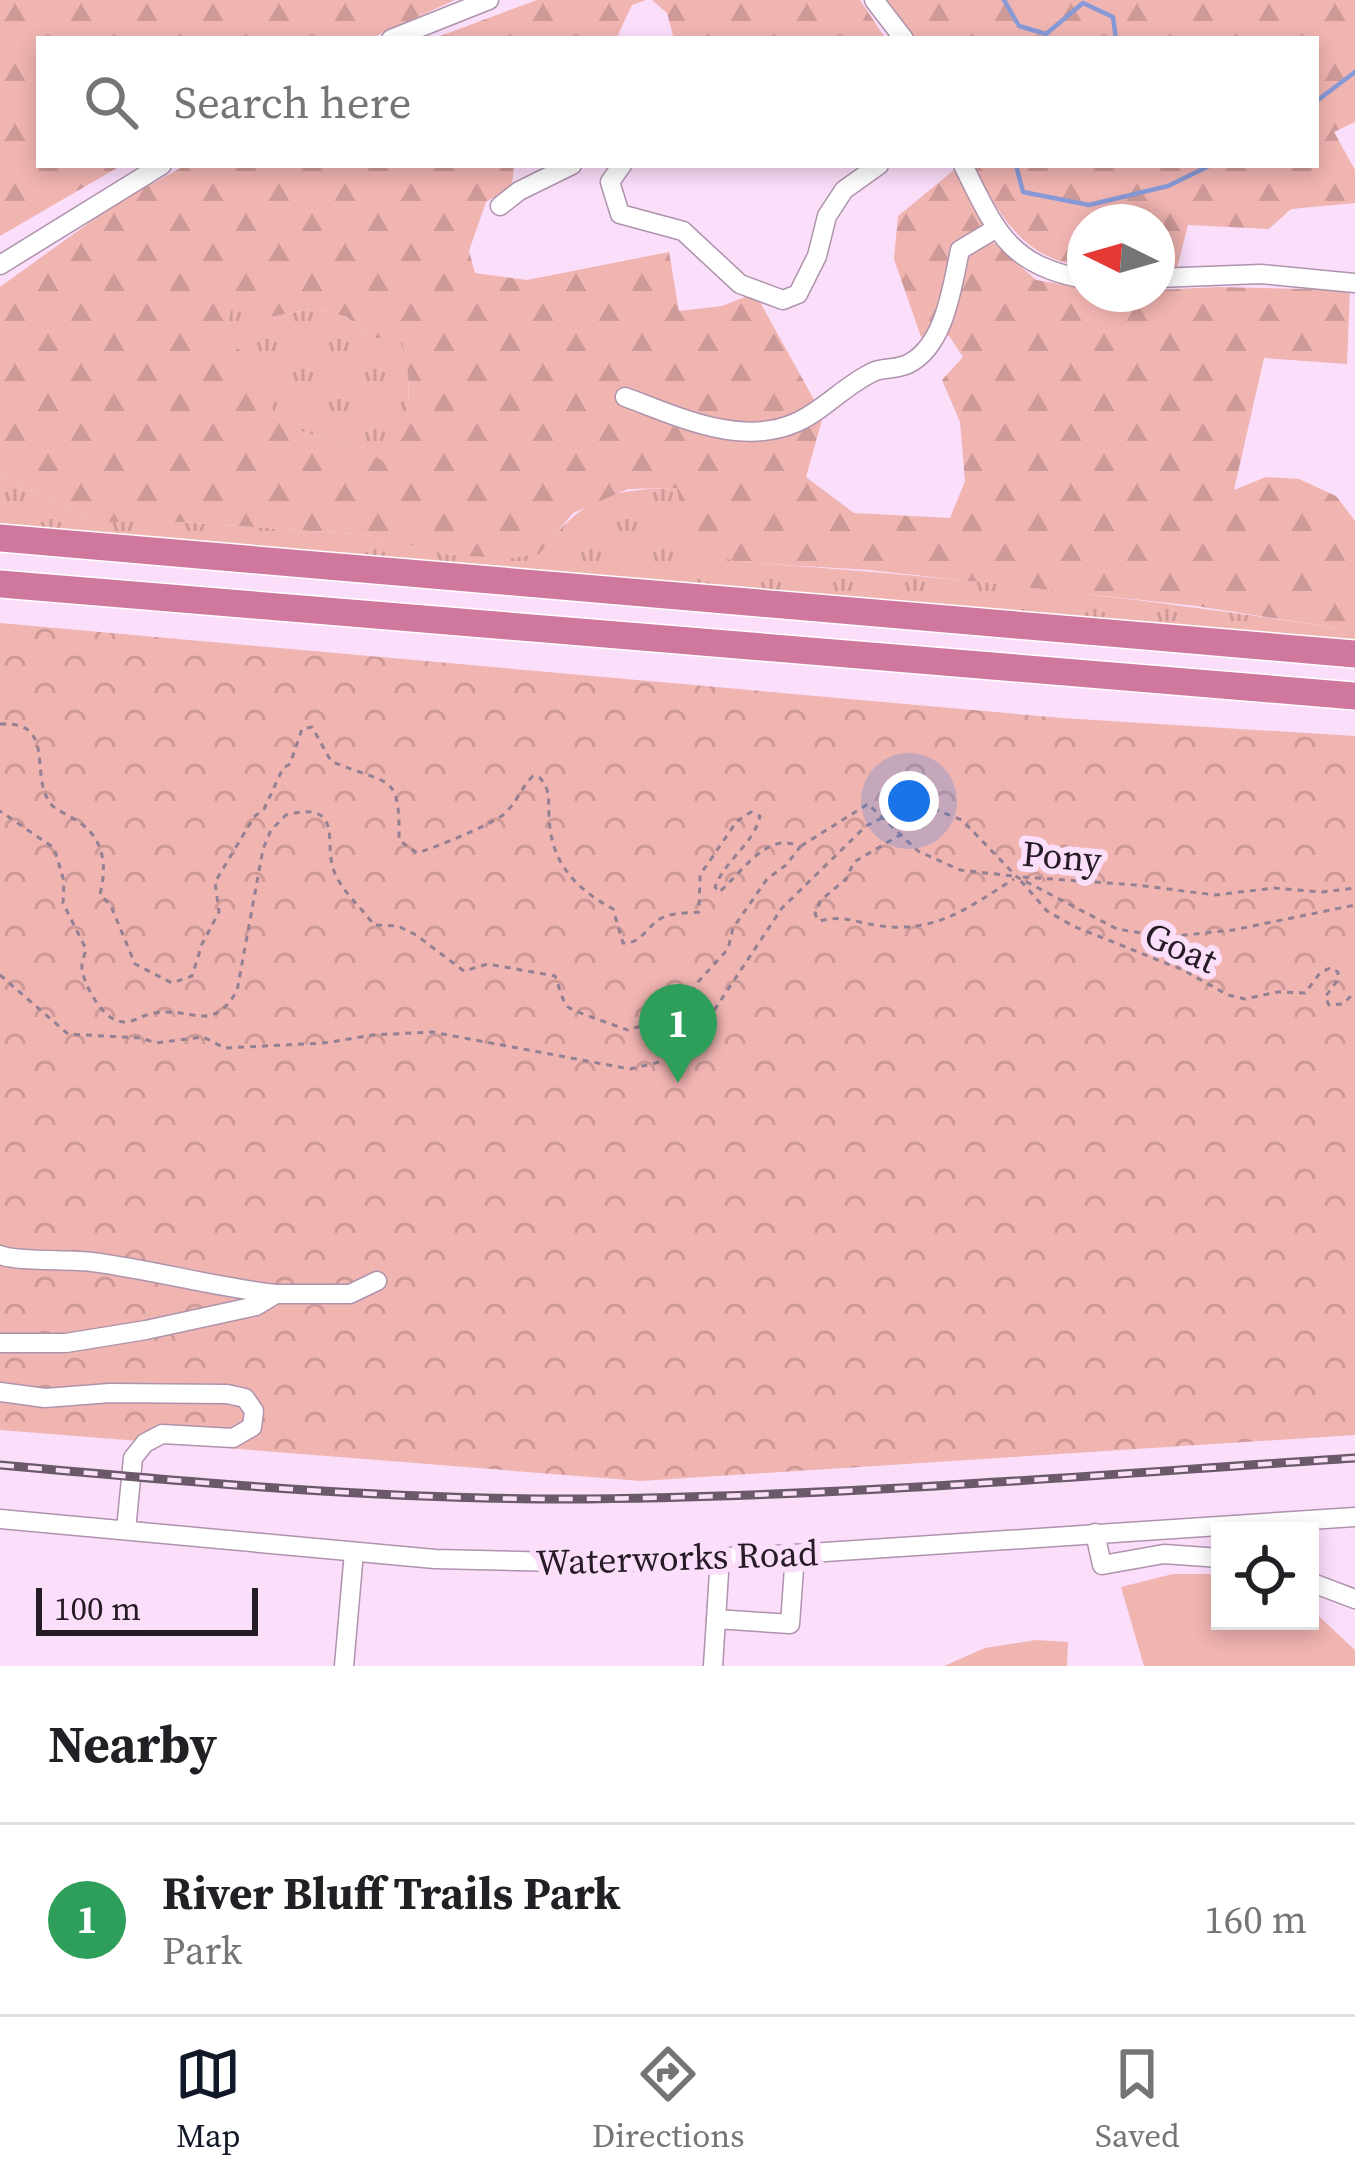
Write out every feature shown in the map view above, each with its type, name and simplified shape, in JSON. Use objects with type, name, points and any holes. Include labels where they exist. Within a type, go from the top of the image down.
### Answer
[{"type":"highway","points":[[0,538],[1355,654]]},
{"type":"highway","points":[[0,584],[1355,696]]},
{"type":"street","points":[[399,36],[489,0]]},
{"type":"street","points":[[874,0],[902,36]]},
{"type":"street","points":[[0,265],[157,168]]},
{"type":"street","points":[[500,206],[566,168]]},
{"type":"street","points":[[620,168],[610,182],[620,214],[683,231],[740,284],[783,300],[798,294],[817,256],[827,216],[844,190],[875,168]]},
{"type":"street","points":[[964,168],[995,229],[1015,252],[1034,265],[1067,276]]},
{"type":"street","points":[[625,397],[715,429],[748,431],[792,424],[876,370],[895,369],[928,350],[945,311],[960,250],[995,229]]},
{"type":"street","points":[[1175,277],[1261,274],[1355,283]]},
{"type":"street","points":[[0,1255],[96,1262],[221,1288],[276,1294],[350,1294],[376,1281]]},
{"type":"street","points":[[0,1343],[66,1343],[146,1330],[256,1306],[276,1294]]},
{"type":"street","points":[[0,1392],[44,1398],[110,1393],[245,1398],[254,1411],[252,1427],[232,1438],[162,1434],[145,1443],[133,1458],[126,1530]]},
{"type":"street","name":"Waterworks Road","points":[[0,1519],[498,1562],[795,1554],[1355,1517]]},
{"type":"street","points":[[1095,1532],[1102,1565],[1164,1554],[1211,1557]]},
{"type":"street","points":[[344,1666],[355,1552]]},
{"type":"street","points":[[716,1618],[790,1624],[795,1554]]},
{"type":"street","points":[[713,1666],[720,1557]]},
{"type":"street","points":[[1319,1585],[1355,1599]]},
{"type":"path","points":[[0,724],[32,732],[50,802],[88,827],[98,843],[106,877],[100,894],[111,906],[130,956],[145,971],[172,983],[192,976],[219,912],[214,882],[264,808],[283,768],[290,764],[302,729],[312,727],[318,732],[331,761],[387,782],[397,792],[402,806],[400,840],[417,853],[485,826],[514,804],[527,780],[540,778],[550,797],[556,859],[581,889],[613,909],[623,943],[628,945],[637,943],[661,917],[699,913],[700,875],[737,821],[751,812],[760,816],[757,830],[719,877],[715,887],[719,892],[760,851],[784,842],[800,848]]},
{"type":"path","points":[[0,811],[54,848],[64,881],[63,904],[86,949],[82,968],[102,1010],[115,1021],[135,1022],[151,1013],[214,1017],[227,1008],[237,992],[263,849],[271,830],[286,815],[299,812],[316,814],[327,822],[335,875],[374,925],[398,926],[464,970],[488,964],[555,976],[565,1005],[576,1014],[595,1015],[626,1030],[677,1016],[698,982],[728,950],[733,928],[767,879],[800,848],[843,823],[858,808],[868,804],[881,815]]},
{"type":"path","points":[[0,976],[68,1034],[156,1043],[203,1037],[225,1048],[432,1032],[630,1069],[668,1060],[697,1036],[782,908],[881,815],[926,806],[962,820],[1017,877],[1118,928],[1166,937],[1233,930],[1355,905]]},
{"type":"path","name":"Pony","points":[[881,815],[918,851],[960,870],[1215,895],[1274,888],[1322,892],[1355,888]]},
{"type":"path","points":[[902,834],[854,862],[846,879],[821,901],[814,914],[819,921],[842,915],[875,925],[927,927],[953,917],[1017,877]]},
{"type":"path","name":"Goat","points":[[1017,877],[1047,911],[1183,970],[1228,995],[1245,999],[1277,992],[1305,993],[1330,968],[1338,972],[1325,997],[1329,1004],[1343,1004],[1355,992]]},
{"type":"green space","points":[[0,0],[455,0],[376,36],[36,36],[36,168],[117,168],[0,236]]},
{"type":"green space","points":[[537,0],[646,0],[632,5],[617,36],[440,36]]},
{"type":"green space","points":[[652,0],[860,0],[884,36],[673,36],[667,13]]},
{"type":"green space","points":[[887,0],[1355,0],[1355,122],[1334,132],[1355,170],[1355,203],[1291,209],[1269,229],[1188,225],[1177,268],[1175,204],[1067,204],[1067,263],[1046,255],[1016,232],[976,168],[1319,168],[1319,36],[910,36]]},
{"type":"green space","points":[[181,168],[514,168],[512,186],[486,202],[469,251],[475,273],[527,280],[669,252],[679,311],[722,306],[755,293],[823,416],[806,477],[854,513],[950,518],[965,481],[960,422],[942,380],[963,357],[949,336],[921,337],[894,259],[898,216],[954,170],[993,242],[1036,280],[1067,285],[1067,312],[1175,312],[1175,289],[1350,290],[1347,364],[1264,358],[1234,490],[1266,477],[1299,479],[1336,496],[1355,521],[1355,626],[1343,629],[1196,606],[869,570],[738,562],[687,547],[677,488],[628,489],[573,513],[539,554],[512,558],[450,555],[368,535],[180,522],[94,522],[0,475],[0,287],[115,204]],"holes":[[[236,298],[271,317],[316,308],[347,317],[369,338],[401,338],[408,403],[389,466],[365,448],[305,433],[274,417],[269,375],[222,335]]]},
{"type":"green space","points":[[236,297],[271,317],[316,308],[347,317],[369,338],[401,337],[408,403],[389,467],[365,448],[305,433],[274,417],[242,353],[222,335]]},
{"type":"green space","points":[[0,475],[94,522],[180,522],[368,535],[450,555],[539,553],[570,520],[598,500],[632,491],[678,488],[738,562],[965,581],[1343,629],[1355,626],[1355,641],[0,524]]},
{"type":"green space","points":[[0,623],[1062,718],[1355,736],[1355,1435],[641,1481],[0,1430]]},
{"type":"green space","points":[[1173,1574],[1211,1574],[1211,1630],[1319,1630],[1319,1616],[1355,1650],[1355,1666],[1144,1666],[1121,1587]]},
{"type":"green space","points":[[1036,1640],[1068,1642],[1067,1666],[944,1666],[985,1648]]},
{"type":"waterway","points":[[1004,0],[1019,26],[1046,34],[1083,3],[1113,17],[1116,36]]},
{"type":"waterway","points":[[1319,99],[1355,72]]},
{"type":"waterway","points":[[1017,168],[1023,192],[1089,205],[1168,186],[1205,168]]},
{"type":"railway","points":[[0,1465],[352,1493],[564,1499],[861,1490],[1355,1458]]},
{"type":"place","name":"River Bluff Trails Park","points":[[678,1083]]}]
